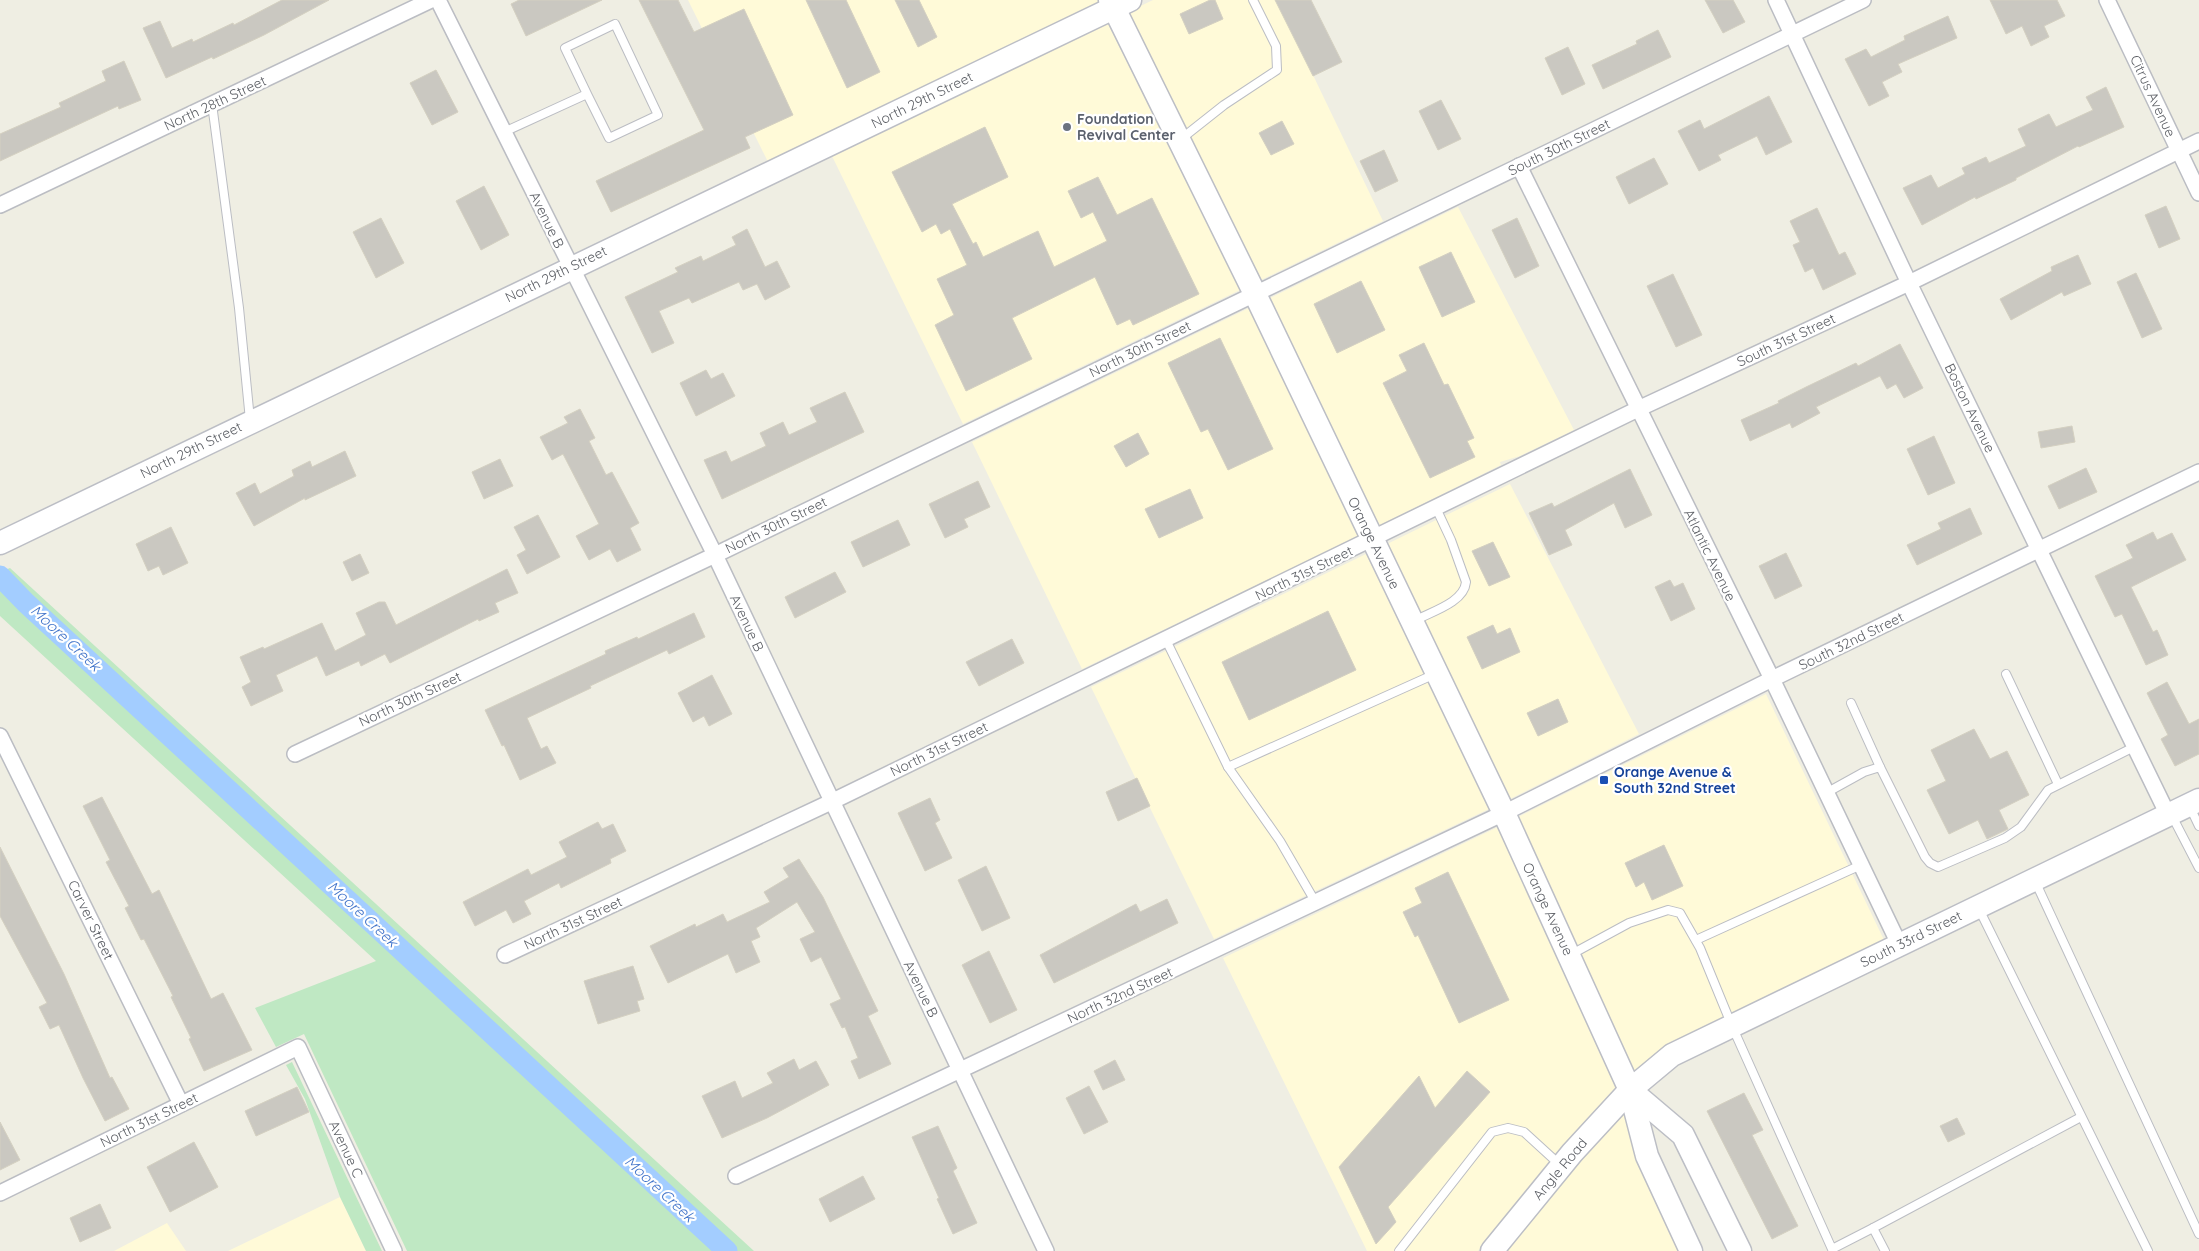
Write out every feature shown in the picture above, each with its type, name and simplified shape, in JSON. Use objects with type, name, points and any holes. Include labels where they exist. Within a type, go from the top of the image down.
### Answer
[{"type":"street","name":"North 28th Street","points":[[0,205],[431,0]]},
{"type":"street","name":"Avenue B","points":[[438,0],[714,555],[1046,1251]]},
{"type":"street","name":"Boston Avenue","points":[[1776,0],[1909,282],[2134,747],[2182,808]]},
{"type":"street","name":"South 30th Street","points":[[1255,294],[1863,0]]},
{"type":"street","name":"Citrus Avenue","points":[[2107,0],[2199,193]]},
{"type":"street","name":"Orange Avenue","points":[[1117,3],[1179,140],[1504,813],[1630,1090],[1647,1156],[1691,1251]]},
{"type":"street","name":"North 29th Street","points":[[0,543],[1117,3]]},
{"type":"street","name":"South 31st Street","points":[[1372,540],[1638,409],[1909,282],[2199,141]]},
{"type":"street","name":"Atlantic Avenue","points":[[1519,166],[1772,680],[1899,944]]},
{"type":"street","name":"North 30th Street","points":[[295,754],[714,555],[1255,294]]},
{"type":"street","name":"South 32nd Street","points":[[1504,813],[2199,472]]},
{"type":"street","name":"North 31st Street","points":[[505,955],[831,802],[1372,540]]},
{"type":"street","name":"Carver Street","points":[[0,736],[181,1104]]},
{"type":"street","name":"South 33rd Street","points":[[1630,1090],[1672,1055],[2182,808]]},
{"type":"street","name":"North 32nd Street","points":[[736,1176],[1504,813]]},
{"type":"street","name":"North 31st Street","points":[[0,1193],[298,1047]]},
{"type":"street","name":"Avenue C","points":[[298,1047],[394,1251]]},
{"type":"street","name":"Orange Avenue","points":[[1630,1090],[1682,1136],[1740,1251]]},
{"type":"street","name":"Angle Road","points":[[1492,1251],[1561,1166],[1630,1090]]},
{"type":"lane","points":[[1179,140],[1224,105],[1277,70],[1276,46],[1253,0]]},
{"type":"lane","points":[[615,24],[658,115],[609,138],[587,94],[565,48],[615,24]]},
{"type":"lane","points":[[504,132],[587,94]]},
{"type":"lane","points":[[212,104],[239,308],[250,422]]},
{"type":"lane","points":[[1412,622],[1459,598],[1465,590],[1466,582],[1451,540],[1436,508]]},
{"type":"lane","points":[[1166,640],[1228,767],[1280,841],[1316,902]]},
{"type":"lane","points":[[1228,767],[1437,673]]},
{"type":"lane","points":[[2006,674],[2058,784]]},
{"type":"lane","points":[[1851,704],[1924,857],[1930,864],[1938,867],[2005,838],[2021,827],[2048,790],[2134,747]]},
{"type":"lane","points":[[1826,793],[1864,772],[1880,768]]},
{"type":"lane","points":[[2182,808],[2199,826]]},
{"type":"lane","points":[[2182,808],[2199,868]]},
{"type":"lane","points":[[1696,940],[1861,865]]},
{"type":"lane","points":[[2035,879],[2199,1234]]},
{"type":"lane","points":[[1978,907],[2148,1251]]},
{"type":"lane","points":[[1569,956],[1629,923],[1668,910],[1680,913],[1696,940],[1732,1026],[1832,1250],[2081,1117]]},
{"type":"lane","points":[[1399,1251],[1492,1132],[1508,1128],[1524,1132],[1561,1166]]},
{"type":"lane","points":[[1874,1228],[1885,1251]]},
{"type":"shaded area","points":[[688,0],[1097,0],[1099,4],[768,162]]},
{"type":"shaded area","points":[[1153,0],[1277,0],[1383,221],[1261,280],[1128,12]]},
{"type":"shaded area","points":[[1107,22],[1240,290],[963,424],[831,154]]},
{"type":"shaded area","points":[[1458,207],[1574,430],[1520,456],[1500,462],[1501,465],[1378,526],[1270,298]]},
{"type":"shaded area","points":[[1249,308],[1358,536],[1082,669],[972,442]]},
{"type":"shaded area","points":[[1510,484],[1639,734],[1510,799],[1387,544]]},
{"type":"shaded area","points":[[1366,554],[1489,809],[1214,939],[1091,687]]},
{"type":"shaded area","points":[[1766,694],[1884,940],[1635,1073],[1518,817]]},
{"type":"shaded area","points":[[1498,827],[1617,1088],[1564,1146],[1478,1251],[1367,1251],[1223,958]]},
{"type":"shaded area","points":[[1624,1112],[1637,1161],[1678,1251],[1505,1251],[1580,1159]]},
{"type":"shaded area","points":[[340,1197],[366,1251],[228,1251]]},
{"type":"shaded area","points":[[167,1223],[186,1251],[114,1251]]},
{"type":"green space","points":[[10,568],[754,1251],[407,1251],[304,1034],[276,1047],[255,1008],[376,961],[0,616],[0,572]]},
{"type":"green space","points":[[292,1062],[382,1251],[366,1251],[340,1197],[305,1099],[286,1065]]},
{"type":"building","points":[[282,0],[329,0],[264,35],[166,78],[143,28],[160,21],[172,48],[192,39],[193,42],[233,23],[234,25]]},
{"type":"building","points":[[519,0],[602,0],[526,36],[511,4]]},
{"type":"building","points":[[639,0],[678,0],[694,32],[744,9],[793,115],[745,137],[750,148],[611,212],[596,181],[704,130]]},
{"type":"building","points":[[806,0],[846,0],[880,72],[847,88]]},
{"type":"building","points":[[895,0],[919,0],[937,37],[918,47]]},
{"type":"building","points":[[1210,0],[1215,0],[1223,19],[1189,34],[1180,14]]},
{"type":"building","points":[[1275,0],[1311,0],[1342,62],[1313,76]]},
{"type":"building","points":[[1705,0],[1733,0],[1745,22],[1723,33]]},
{"type":"building","points":[[1990,0],[2057,0],[2065,16],[2044,26],[2049,37],[2031,46],[2022,26],[2006,34]]},
{"type":"building","points":[[1948,16],[1957,38],[1898,64],[1902,72],[1882,82],[1889,96],[1869,106],[1845,59],[1866,49],[1871,57],[1905,40],[1904,36]]},
{"type":"building","points":[[1658,30],[1671,57],[1603,89],[1592,65],[1637,44],[1636,41]]},
{"type":"building","points":[[1568,47],[1585,84],[1562,95],[1545,58]]},
{"type":"building","points":[[124,61],[141,100],[119,109],[118,106],[0,161],[0,134],[61,107],[59,103],[106,81],[102,71]]},
{"type":"building","points":[[436,70],[458,112],[432,125],[410,83]]},
{"type":"building","points":[[2106,87],[2124,127],[2078,146],[2016,178],[2016,180],[1976,199],[1975,197],[1922,225],[1903,188],[1931,175],[1938,188],[1965,174],[1962,168],[1986,157],[1989,163],[2026,146],[2018,129],[2049,114],[2056,127],[2093,110],[2086,97]]},
{"type":"building","points":[[1769,96],[1792,142],[1766,155],[1757,136],[1718,155],[1721,160],[1699,171],[1678,131],[1700,120],[1704,129]]},
{"type":"building","points":[[1441,100],[1461,139],[1438,150],[1419,111]]},
{"type":"building","points":[[1282,121],[1294,144],[1271,155],[1259,133]]},
{"type":"building","points":[[985,127],[1008,177],[952,204],[973,244],[976,242],[983,257],[1038,231],[1054,267],[1107,241],[1093,212],[1081,218],[1068,191],[1098,177],[1117,215],[1152,198],[1199,294],[1133,325],[1130,319],[1117,325],[1095,277],[1012,318],[1032,359],[966,391],[935,325],[954,315],[937,279],[967,265],[950,229],[941,234],[936,224],[922,232],[892,172]]},
{"type":"building","points":[[1384,150],[1398,181],[1375,192],[1360,161]]},
{"type":"building","points":[[1654,158],[1668,184],[1629,204],[1616,177]]},
{"type":"building","points":[[484,186],[509,235],[481,250],[456,201]]},
{"type":"building","points":[[2166,206],[2180,239],[2159,248],[2145,215]]},
{"type":"building","points":[[1817,208],[1839,255],[1845,252],[1856,274],[1823,290],[1813,268],[1805,272],[1793,245],[1800,242],[1790,221]]},
{"type":"building","points":[[381,218],[404,263],[376,278],[353,232]]},
{"type":"building","points":[[1517,218],[1539,266],[1515,278],[1492,230]]},
{"type":"building","points":[[747,229],[765,267],[777,261],[790,287],[765,300],[757,284],[743,290],[739,282],[692,303],[689,298],[659,311],[674,343],[652,353],[625,297],[678,272],[675,268],[701,256],[703,261],[736,245],[732,237]]},
{"type":"building","points":[[1451,252],[1475,302],[1442,317],[1419,267]]},
{"type":"building","points":[[2078,255],[2091,284],[2064,296],[2062,292],[2011,320],[2000,299],[2052,271],[2051,267]]},
{"type":"building","points":[[2136,273],[2162,329],[2142,338],[2117,282]]},
{"type":"building","points":[[1673,274],[1702,335],[1676,347],[1647,286]]},
{"type":"building","points":[[1361,281],[1385,330],[1337,353],[1314,304]]},
{"type":"building","points":[[1220,338],[1273,449],[1228,470],[1208,429],[1201,432],[1168,363]]},
{"type":"building","points":[[1424,343],[1444,385],[1448,384],[1474,438],[1467,441],[1475,457],[1430,478],[1383,383],[1407,371],[1399,355]]},
{"type":"building","points":[[1900,344],[1923,388],[1904,398],[1896,384],[1887,389],[1880,376],[1816,407],[1820,413],[1792,428],[1790,423],[1750,441],[1741,420],[1779,403],[1778,401],[1856,363],[1858,366]]},
{"type":"building","points":[[706,370],[711,379],[723,373],[735,396],[696,416],[680,383]]},
{"type":"building","points":[[845,392],[864,432],[722,499],[704,460],[726,451],[731,462],[766,446],[760,433],[783,422],[789,435],[817,422],[810,408]]},
{"type":"building","points":[[580,409],[595,438],[589,441],[606,475],[612,472],[639,523],[630,528],[641,550],[617,562],[610,549],[589,560],[576,536],[599,524],[563,454],[552,460],[540,437],[568,423],[564,417]]},
{"type":"building","points":[[2072,426],[2075,442],[2041,448],[2038,432]]},
{"type":"building","points":[[1138,433],[1149,454],[1126,467],[1114,446]]},
{"type":"building","points":[[1934,436],[1955,483],[1928,495],[1907,449]]},
{"type":"building","points":[[345,451],[356,476],[305,500],[305,498],[254,526],[236,493],[255,483],[260,494],[294,476],[292,470],[310,461],[312,467]]},
{"type":"building","points":[[500,459],[513,486],[484,499],[472,472]]},
{"type":"building","points":[[2086,468],[2097,492],[2059,509],[2048,486]]},
{"type":"building","points":[[1630,469],[1652,515],[1625,528],[1614,503],[1565,530],[1572,545],[1549,555],[1529,513],[1552,503],[1554,507]]},
{"type":"building","points":[[978,481],[990,507],[964,519],[968,527],[945,538],[929,504]]},
{"type":"building","points":[[1190,489],[1203,518],[1159,538],[1145,509]]},
{"type":"building","points":[[1970,508],[1982,534],[1917,565],[1907,545],[1941,529],[1938,523]]},
{"type":"building","points":[[538,515],[560,557],[527,574],[517,555],[526,550],[514,527]]},
{"type":"building","points":[[898,520],[910,545],[863,567],[851,542]]},
{"type":"building","points":[[171,527],[188,563],[163,575],[159,566],[148,571],[136,544]]},
{"type":"building","points":[[2153,532],[2157,540],[2172,533],[2186,560],[2131,587],[2153,632],[2157,630],[2168,655],[2146,665],[2122,614],[2115,617],[2095,576],[2133,558],[2126,545]]},
{"type":"building","points":[[1493,542],[1510,577],[1489,586],[1472,551]]},
{"type":"building","points":[[1786,553],[1802,586],[1775,599],[1759,566]]},
{"type":"building","points":[[360,554],[369,573],[352,581],[343,562]]},
{"type":"building","points":[[507,569],[518,593],[495,603],[499,612],[479,621],[478,619],[390,663],[385,654],[361,666],[359,661],[326,676],[317,656],[276,675],[283,691],[251,706],[242,687],[251,682],[240,657],[263,647],[264,649],[322,623],[335,651],[366,635],[356,613],[379,602],[385,602],[396,625]]},
{"type":"building","points":[[835,572],[846,592],[795,618],[785,597]]},
{"type":"building","points":[[1670,580],[1674,587],[1683,583],[1695,609],[1671,621],[1655,587]]},
{"type":"building","points":[[1328,611],[1356,670],[1249,720],[1222,662]]},
{"type":"building","points":[[694,613],[705,637],[669,654],[667,650],[527,718],[541,749],[547,746],[556,763],[520,780],[485,710],[606,654],[605,651],[637,637],[638,639]]},
{"type":"building","points":[[1493,625],[1497,634],[1510,628],[1520,652],[1482,669],[1467,637]]},
{"type":"building","points":[[1012,639],[1024,663],[979,686],[966,662]]},
{"type":"building","points":[[712,675],[732,714],[709,726],[704,716],[693,722],[678,693]]},
{"type":"building","points":[[2167,682],[2189,724],[2199,719],[2199,754],[2175,766],[2161,739],[2168,735],[2147,693]]},
{"type":"building","points":[[1558,699],[1568,722],[1538,736],[1527,713]]},
{"type":"building","points":[[1974,729],[1990,759],[2007,751],[2029,795],[1999,810],[2008,829],[1987,839],[1978,820],[1949,834],[1927,790],[1946,781],[1931,750]]},
{"type":"building","points":[[1137,778],[1150,806],[1118,821],[1106,792]]},
{"type":"building","points":[[102,797],[152,894],[159,890],[211,999],[223,993],[252,1050],[204,1071],[189,1039],[191,1038],[171,997],[173,996],[144,939],[141,940],[125,908],[129,906],[106,862],[110,860],[83,806]]},
{"type":"building","points":[[930,798],[940,820],[935,823],[952,858],[925,871],[898,813]]},
{"type":"building","points":[[598,822],[602,829],[613,824],[626,851],[610,859],[611,863],[561,888],[559,883],[524,901],[531,914],[513,923],[506,910],[475,926],[463,902],[528,869],[531,875],[567,857],[559,842]]},
{"type":"building","points":[[1664,845],[1683,886],[1652,900],[1644,882],[1636,887],[1625,863]]},
{"type":"building","points":[[0,847],[64,974],[110,1078],[112,1077],[129,1109],[105,1121],[59,1025],[50,1029],[39,1007],[47,1003],[0,916]]},
{"type":"building","points":[[799,859],[823,897],[878,1011],[868,1016],[891,1064],[859,1079],[851,1061],[858,1058],[845,1027],[842,1028],[830,1004],[841,999],[821,957],[811,962],[800,939],[815,932],[797,902],[756,928],[760,937],[751,941],[760,962],[736,973],[728,954],[668,983],[650,946],[695,924],[696,927],[723,914],[727,922],[770,902],[764,892],[789,877],[783,868]]},
{"type":"building","points":[[986,866],[1010,918],[982,931],[958,880]]},
{"type":"building","points":[[1448,872],[1509,1000],[1459,1023],[1418,935],[1415,937],[1403,912],[1422,903],[1415,888]]},
{"type":"building","points":[[1167,899],[1178,923],[1054,983],[1040,955],[1136,904],[1140,912]]},
{"type":"building","points":[[989,951],[1017,1010],[990,1023],[962,965]]},
{"type":"building","points":[[633,966],[644,999],[637,1001],[640,1011],[598,1024],[584,981]]},
{"type":"building","points":[[794,1059],[799,1070],[816,1061],[829,1085],[767,1118],[722,1138],[702,1096],[735,1081],[742,1098],[773,1083],[767,1073]]},
{"type":"building","points":[[1115,1060],[1125,1080],[1103,1090],[1094,1071]]},
{"type":"building","points":[[1467,1071],[1490,1092],[1388,1207],[1396,1222],[1376,1244],[1339,1167],[1419,1076],[1435,1108]]},
{"type":"building","points":[[1089,1086],[1108,1122],[1084,1134],[1066,1098]]},
{"type":"building","points":[[297,1087],[309,1112],[256,1136],[245,1111]]},
{"type":"building","points":[[1744,1093],[1763,1130],[1752,1135],[1798,1226],[1772,1239],[1707,1111]]},
{"type":"building","points":[[1957,1118],[1965,1134],[1948,1142],[1940,1126]]},
{"type":"building","points":[[0,1122],[20,1160],[0,1170]]},
{"type":"building","points":[[938,1126],[957,1168],[953,1171],[977,1223],[953,1234],[912,1137]]},
{"type":"building","points":[[194,1142],[218,1187],[170,1212],[147,1167]]},
{"type":"building","points":[[863,1176],[875,1199],[830,1222],[819,1199]]},
{"type":"building","points":[[100,1204],[111,1228],[80,1242],[70,1218]]},
{"type":"waterway","name":"Moore Creek","points":[[0,576],[26,603],[727,1251]]},
{"type":"place","name":"Foundation Revival Center","points":[[1067,127]]},
{"type":"place","name":"Orange Avenue & South 32nd Street","points":[[1604,780]]}]
